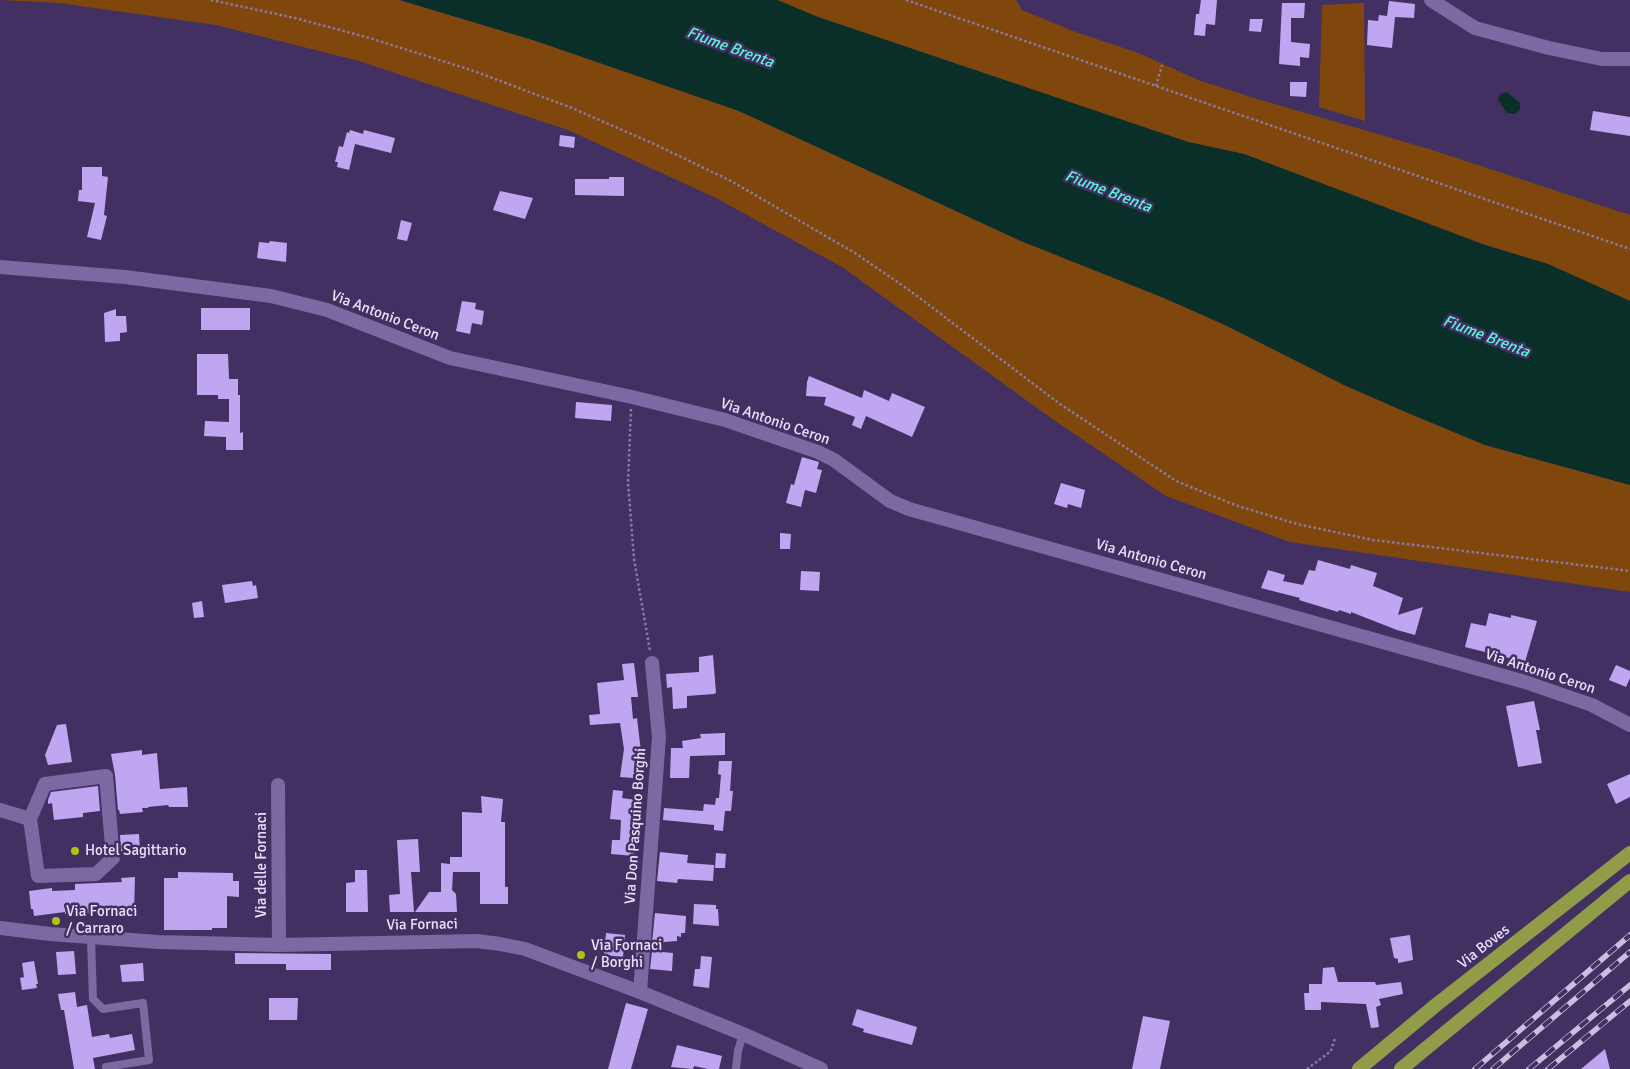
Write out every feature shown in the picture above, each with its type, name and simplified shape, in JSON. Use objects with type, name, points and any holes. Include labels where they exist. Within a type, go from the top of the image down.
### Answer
[{"type":"highway","name":"Via Boves","points":[[1359,1069],[1436,1005],[1630,853]]},
{"type":"highway","points":[[1401,1069],[1630,881]]},
{"type":"street","points":[[1431,0],[1476,28],[1549,48],[1602,59],[1630,59]]},
{"type":"street","name":"Via Antonio Ceron","points":[[0,267],[143,279],[271,296],[327,310],[450,358],[632,397],[725,420],[818,452],[848,469],[890,501],[909,509],[1446,661],[1491,672],[1584,702],[1630,725]]},
{"type":"street","name":"Via Don Pasquino Borghi","points":[[640,992],[659,737],[652,663]]},
{"type":"street","points":[[106,776],[113,858],[96,874],[38,876],[30,819],[45,784],[106,776]]},
{"type":"street","name":"Via delle Fornaci","points":[[278,785],[279,945]]},
{"type":"street","points":[[0,810],[30,819]]},
{"type":"street","name":"Via Fornaci","points":[[0,928],[90,938],[158,942],[279,945],[477,941],[525,949],[640,992],[743,1034],[821,1069]]},
{"type":"lane","points":[[90,938],[93,999],[103,1009],[143,1003],[149,1060],[106,1067]]},
{"type":"lane","points":[[736,1069],[738,1051],[743,1034]]},
{"type":"path","points":[[211,0],[295,18],[366,37],[471,70],[572,108],[652,143],[731,181],[855,253],[909,290],[1060,404],[1176,481],[1235,505],[1297,524],[1364,538],[1630,570]]},
{"type":"path","points":[[906,0],[1630,249]]},
{"type":"path","points":[[1156,86],[1162,65]]},
{"type":"path","points":[[632,397],[628,482],[632,540],[652,663]]},
{"type":"path","points":[[1307,1069],[1331,1050],[1334,1038]]},
{"type":"shaded area","points":[[0,0],[399,0],[536,41],[739,111],[1021,241],[1164,298],[1225,325],[1344,385],[1408,413],[1485,445],[1630,485],[1630,592],[1290,542],[1166,496],[1051,418],[842,267],[716,198],[568,130],[359,61],[216,25],[59,3]]},
{"type":"shaded area","points":[[777,0],[1016,0],[1022,10],[1073,31],[1141,54],[1198,80],[1429,149],[1630,215],[1630,301],[1548,264],[1485,245],[1244,154],[1188,142],[818,17]]},
{"type":"shaded area","points":[[1364,3],[1365,121],[1319,107],[1322,5]]},
{"type":"water","name":"Fiume Brenta","points":[[400,0],[777,0],[818,17],[1188,142],[1244,154],[1485,245],[1548,264],[1630,301],[1630,485],[1485,445],[1408,413],[1344,385],[1225,325],[1164,298],[1021,241],[739,111],[536,41]]},
{"type":"water","points":[[1507,92],[1520,103],[1520,110],[1515,114],[1507,113],[1498,100],[1500,94]]},
{"type":"building","points":[[1201,0],[1217,0],[1215,25],[1206,24],[1205,36],[1194,35],[1196,14],[1199,14]]},
{"type":"building","points":[[1389,1],[1415,4],[1414,18],[1395,17],[1392,48],[1367,45],[1368,20],[1378,21],[1379,15],[1387,16]]},
{"type":"building","points":[[1282,3],[1305,3],[1304,18],[1291,18],[1291,42],[1310,44],[1309,58],[1300,57],[1300,66],[1279,64]]},
{"type":"building","points":[[1250,19],[1263,19],[1261,32],[1249,31]]},
{"type":"building","points":[[1290,82],[1307,82],[1306,97],[1290,96]]},
{"type":"building","points":[[1593,111],[1630,117],[1630,136],[1590,130]]},
{"type":"building","points":[[350,130],[363,134],[364,130],[395,138],[391,153],[355,144],[349,170],[337,167],[338,162],[335,162],[339,146],[343,147],[347,132],[349,133]]},
{"type":"building","points":[[560,135],[575,137],[574,148],[559,146]]},
{"type":"building","points":[[82,167],[102,167],[102,176],[108,177],[104,215],[107,216],[101,240],[87,237],[95,203],[78,201],[79,190],[82,190]]},
{"type":"building","points":[[609,177],[624,177],[624,196],[575,195],[575,179],[609,179]]},
{"type":"building","points":[[500,191],[533,198],[525,219],[493,210]]},
{"type":"building","points":[[401,220],[412,223],[407,241],[397,239]]},
{"type":"building","points":[[270,241],[287,243],[286,262],[257,258],[259,242],[269,243]]},
{"type":"building","points":[[462,301],[476,303],[475,309],[484,311],[482,325],[472,323],[470,334],[456,331]]},
{"type":"building","points":[[201,308],[250,308],[250,330],[201,330]]},
{"type":"building","points":[[116,309],[116,316],[126,316],[127,332],[120,333],[120,341],[105,342],[104,313]]},
{"type":"building","points":[[197,354],[228,354],[229,379],[238,379],[240,433],[243,432],[243,450],[226,450],[226,437],[204,436],[205,421],[229,422],[229,399],[218,399],[218,395],[197,395]]},
{"type":"building","points":[[809,376],[862,398],[864,390],[889,401],[892,393],[925,407],[912,437],[866,416],[861,429],[852,425],[855,417],[824,405],[826,397],[806,396]]},
{"type":"building","points":[[576,402],[612,405],[611,421],[575,418]]},
{"type":"building","points":[[802,457],[819,462],[817,469],[822,470],[816,493],[805,490],[801,507],[786,503],[791,484],[794,485]]},
{"type":"building","points":[[1061,483],[1085,490],[1081,508],[1068,504],[1067,508],[1054,504]]},
{"type":"building","points":[[780,533],[791,534],[790,549],[780,549]]},
{"type":"building","points":[[1318,560],[1350,569],[1351,565],[1377,573],[1373,586],[1403,598],[1398,615],[1423,607],[1415,635],[1351,612],[1351,614],[1339,610],[1338,612],[1299,600],[1300,598],[1261,588],[1268,570],[1285,575],[1283,581],[1303,585],[1309,570],[1315,571]]},
{"type":"building","points":[[801,571],[820,572],[819,591],[800,590]]},
{"type":"building","points":[[252,581],[253,586],[256,585],[258,598],[225,603],[222,585]]},
{"type":"building","points":[[202,601],[204,617],[194,618],[192,603]]},
{"type":"building","points":[[1489,613],[1511,618],[1511,615],[1537,621],[1525,662],[1465,647],[1471,623],[1486,626]]},
{"type":"building","points":[[713,655],[716,693],[687,696],[687,708],[673,709],[672,687],[667,688],[666,674],[699,672],[699,657]]},
{"type":"building","points":[[634,663],[638,697],[631,697],[633,719],[637,718],[641,752],[644,753],[641,775],[633,774],[633,778],[620,777],[624,749],[620,723],[590,725],[589,715],[600,714],[597,683],[624,680],[622,664]]},
{"type":"building","points":[[1616,665],[1630,671],[1630,678],[1626,687],[1609,680]]},
{"type":"building","points":[[1534,701],[1540,730],[1536,730],[1542,763],[1518,767],[1506,706]]},
{"type":"building","points":[[66,724],[72,762],[48,765],[45,755],[57,725]]},
{"type":"building","points":[[725,733],[725,755],[690,756],[689,778],[670,778],[671,748],[683,748],[682,741],[701,738],[700,734]]},
{"type":"building","points":[[142,750],[142,755],[157,753],[160,789],[187,787],[188,807],[169,807],[168,805],[148,807],[142,808],[143,812],[120,814],[111,754]]},
{"type":"building","points":[[719,761],[732,761],[730,791],[733,791],[731,811],[725,811],[723,831],[714,830],[714,825],[663,820],[664,808],[703,811],[704,804],[715,805],[716,798],[719,798],[721,775],[718,774]]},
{"type":"building","points":[[1630,774],[1630,797],[1616,804],[1607,784]]},
{"type":"building","points":[[98,786],[100,811],[83,813],[83,817],[54,820],[52,803],[48,804],[51,792]]},
{"type":"building","points":[[613,790],[623,791],[622,798],[637,800],[633,839],[636,839],[634,856],[611,854],[612,840],[620,840],[621,820],[610,819]]},
{"type":"building","points":[[481,796],[503,799],[501,822],[505,822],[505,887],[508,887],[508,904],[480,904],[480,872],[453,872],[452,890],[456,894],[457,912],[415,912],[429,892],[441,892],[441,863],[450,864],[450,857],[462,857],[462,812],[482,813]]},
{"type":"building","points":[[139,834],[140,851],[121,851],[120,835]]},
{"type":"building","points":[[418,839],[420,872],[411,872],[414,912],[390,912],[389,895],[400,894],[397,840]]},
{"type":"building","points":[[660,852],[688,855],[687,863],[714,865],[713,881],[678,879],[677,883],[657,881]]},
{"type":"building","points":[[716,853],[726,854],[725,868],[715,868]]},
{"type":"building","points":[[355,870],[367,870],[368,912],[346,912],[346,883],[355,882]]},
{"type":"building","points":[[178,872],[233,873],[233,881],[239,881],[239,897],[227,896],[227,928],[212,928],[212,930],[164,930],[164,878],[178,878]]},
{"type":"building","points":[[135,877],[134,913],[65,914],[65,912],[34,916],[33,909],[31,909],[29,891],[52,888],[52,891],[75,890],[75,884],[122,882],[121,878]]},
{"type":"building","points":[[694,904],[716,905],[719,926],[693,924]]},
{"type":"building","points":[[655,913],[686,916],[685,933],[681,933],[681,937],[677,936],[677,941],[652,943]]},
{"type":"building","points":[[606,933],[625,935],[623,957],[604,955]]},
{"type":"building","points":[[1410,935],[1413,960],[1398,963],[1398,959],[1394,958],[1390,938]]},
{"type":"building","points":[[74,951],[76,974],[58,975],[56,952]]},
{"type":"building","points":[[652,951],[673,953],[672,971],[650,969]]},
{"type":"building","points":[[235,953],[331,954],[331,970],[286,970],[286,964],[235,964]]},
{"type":"building","points":[[701,956],[712,957],[709,988],[693,986],[695,969],[700,969]]},
{"type":"building","points":[[34,961],[37,988],[22,990],[20,978],[24,977],[22,963]]},
{"type":"building","points":[[143,963],[144,981],[122,982],[120,965]]},
{"type":"building","points":[[1334,967],[1338,982],[1375,982],[1376,985],[1401,982],[1403,994],[1379,999],[1381,1005],[1376,1007],[1379,1027],[1371,1028],[1366,1004],[1321,1002],[1321,1010],[1305,1010],[1304,993],[1309,993],[1309,984],[1322,984],[1323,968]]},
{"type":"building","points":[[75,992],[77,1007],[87,1005],[92,1037],[109,1034],[110,1038],[132,1034],[135,1050],[93,1058],[95,1069],[74,1069],[64,1010],[61,1010],[58,994]]},
{"type":"building","points":[[269,998],[298,998],[297,1020],[269,1020]]},
{"type":"building","points":[[626,1003],[648,1009],[631,1069],[608,1069]]},
{"type":"building","points":[[857,1009],[917,1027],[912,1045],[863,1032],[864,1029],[852,1025]]},
{"type":"building","points":[[1143,1016],[1170,1021],[1160,1069],[1132,1069]]},
{"type":"building","points":[[677,1045],[722,1056],[719,1069],[694,1066],[693,1069],[671,1067]]},
{"type":"building","points":[[1605,1049],[1610,1069],[1581,1069]]},
{"type":"railway","points":[[1475,1069],[1630,935]]},
{"type":"railway","points":[[1493,1069],[1630,952]]},
{"type":"railway","points":[[1529,1069],[1630,985]]},
{"type":"railway","points":[[1548,1069],[1630,1001]]},
{"type":"place","name":"Hotel Sagittario","points":[[75,851]]},
{"type":"place","name":"Via Fornaci / Carraro","points":[[56,921]]},
{"type":"place","name":"Via Fornaci / Borghi","points":[[581,955]]}]
